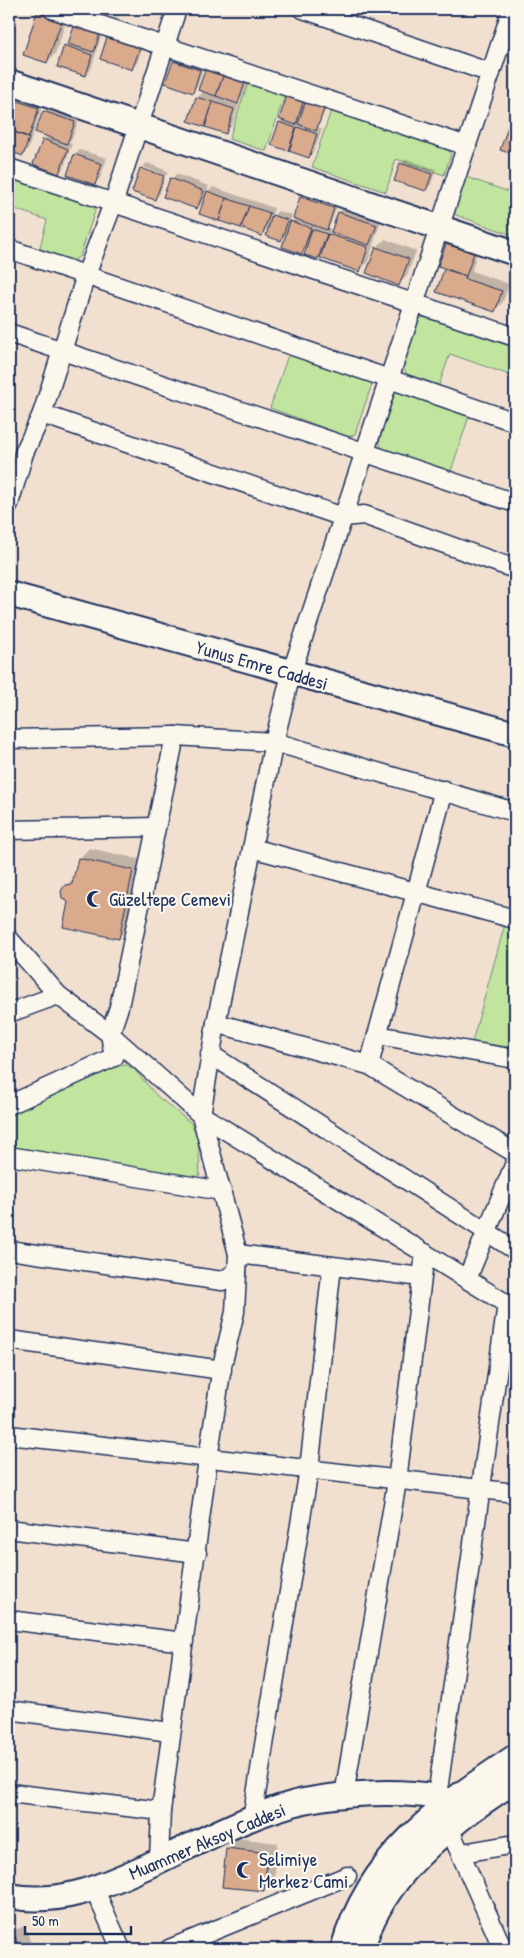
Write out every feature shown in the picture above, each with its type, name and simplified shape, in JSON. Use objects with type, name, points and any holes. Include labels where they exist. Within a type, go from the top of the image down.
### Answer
[{"type":"street","points":[[52,9],[467,146]]},
{"type":"street","points":[[9,504],[16,450],[42,414],[64,350],[86,275],[114,201],[177,9]]},
{"type":"street","points":[[303,9],[491,73]]},
{"type":"street","points":[[159,1860],[160,1812],[170,1732],[197,1554],[208,1459],[222,1370],[235,1312],[238,1254],[201,1115],[210,1054],[274,742],[291,674],[512,9]]},
{"type":"street","points":[[9,82],[515,252]]},
{"type":"street","points":[[9,168],[114,201],[515,337]]},
{"type":"street","points":[[9,249],[515,422]]},
{"type":"street","points":[[9,333],[515,503]]},
{"type":"street","points":[[42,414],[343,517],[364,515],[515,569]]},
{"type":"street","name":"Yunus Emre Caddesi","points":[[9,594],[291,674],[515,734]]},
{"type":"street","points":[[9,1105],[114,1057],[110,1034],[119,1008],[175,736]]},
{"type":"street","points":[[9,739],[175,736],[274,742],[515,812]]},
{"type":"street","points":[[369,1065],[444,790]]},
{"type":"street","points":[[9,830],[156,827]]},
{"type":"street","points":[[252,848],[515,919]]},
{"type":"street","points":[[9,939],[58,995],[110,1034],[201,1115],[511,1306],[482,1490],[443,1799]]},
{"type":"street","points":[[9,1013],[58,995]]},
{"type":"street","points":[[216,1023],[369,1065],[515,1153]]},
{"type":"street","points":[[377,1035],[515,1059]]},
{"type":"street","points":[[210,1054],[515,1250]]},
{"type":"street","points":[[9,1156],[222,1191]]},
{"type":"street","points":[[467,1279],[515,1164]]},
{"type":"street","points":[[9,1250],[222,1281],[237,1272]]},
{"type":"street","points":[[344,1795],[398,1481],[425,1253]]},
{"type":"street","points":[[238,1254],[421,1277]]},
{"type":"street","points":[[252,1819],[309,1469],[332,1266]]},
{"type":"street","points":[[9,1340],[222,1370]]},
{"type":"street","points":[[9,1435],[515,1493]]},
{"type":"street","points":[[9,1529],[197,1554]]},
{"type":"street","points":[[9,1620],[184,1642]]},
{"type":"street","points":[[9,1710],[170,1732]]},
{"type":"street","points":[[344,1949],[355,1914],[375,1879],[443,1799],[515,1757]]},
{"type":"street","points":[[362,1949],[376,1914],[395,1883],[418,1856],[472,1809],[515,1780]]},
{"type":"street","points":[[9,1793],[160,1812]]},
{"type":"street","name":"Muammer Aksoy Caddesi","points":[[9,1896],[44,1900],[65,1897],[94,1888],[252,1819],[304,1801],[344,1795],[414,1795],[443,1799],[472,1809]]},
{"type":"street","points":[[449,1828],[462,1853],[503,1949]]},
{"type":"street","points":[[462,1853],[515,1844]]},
{"type":"street","points":[[169,1949],[347,1876]]},
{"type":"street","points":[[94,1888],[121,1949]]},
{"type":"green space","points":[[249,80],[286,92],[266,151],[229,139]]},
{"type":"green space","points":[[332,108],[446,146],[451,154],[444,175],[396,159],[386,192],[312,167]]},
{"type":"green space","points":[[9,176],[94,204],[95,211],[80,256],[73,261],[39,251],[47,220],[9,207]]},
{"type":"green space","points":[[463,176],[515,194],[515,236],[456,215],[452,210]]},
{"type":"green space","points":[[427,316],[515,348],[515,377],[450,354],[439,385],[407,374],[402,366],[417,320]]},
{"type":"green space","points":[[289,352],[368,378],[372,384],[355,434],[349,437],[270,408]]},
{"type":"green space","points":[[401,390],[470,413],[451,471],[382,449],[379,442],[395,392]]},
{"type":"green space","points":[[505,924],[515,927],[515,1048],[472,1042]]},
{"type":"green space","points":[[127,1065],[134,1069],[157,1096],[191,1123],[198,1136],[200,1175],[194,1178],[9,1150],[9,1113],[118,1066]]},
{"type":"building","points":[[37,12],[62,20],[47,63],[23,55]]},
{"type":"building","points":[[75,24],[100,33],[94,52],[68,44]]},
{"type":"building","points":[[107,37],[140,48],[132,70],[100,59]]},
{"type":"building","points":[[64,45],[92,55],[86,76],[57,67]]},
{"type":"building","points":[[173,61],[200,70],[193,93],[165,83]]},
{"type":"building","points":[[207,65],[225,71],[216,96],[198,90]]},
{"type":"building","points":[[225,71],[246,79],[238,104],[216,96]]},
{"type":"building","points":[[288,93],[304,99],[296,125],[279,119]]},
{"type":"building","points":[[196,97],[213,102],[205,127],[188,121]]},
{"type":"building","points":[[307,97],[326,104],[316,131],[298,124]]},
{"type":"building","points":[[17,101],[39,108],[29,137],[9,130]]},
{"type":"building","points":[[213,102],[234,109],[226,134],[205,127]]},
{"type":"building","points":[[43,111],[75,122],[67,144],[35,132]]},
{"type":"building","points":[[513,112],[515,113],[515,155],[500,150]]},
{"type":"building","points":[[279,122],[296,128],[288,151],[271,145]]},
{"type":"building","points":[[297,127],[317,134],[309,158],[289,151]]},
{"type":"building","points":[[9,130],[29,138],[23,156],[9,151]]},
{"type":"building","points":[[43,139],[68,149],[59,174],[33,164]]},
{"type":"building","points":[[74,154],[102,164],[95,185],[67,175]]},
{"type":"building","points":[[400,163],[432,174],[426,191],[394,181]]},
{"type":"building","points":[[140,168],[164,176],[155,200],[132,192]]},
{"type":"building","points":[[170,178],[204,191],[197,209],[163,197]]},
{"type":"building","points":[[207,191],[226,198],[219,221],[199,214]]},
{"type":"building","points":[[300,197],[334,208],[327,230],[293,218]]},
{"type":"building","points":[[226,198],[249,206],[241,228],[219,221]]},
{"type":"building","points":[[249,206],[270,213],[262,236],[241,228]]},
{"type":"building","points":[[338,212],[377,225],[369,245],[331,232]]},
{"type":"building","points":[[272,215],[288,220],[281,241],[266,236]]},
{"type":"building","points":[[290,221],[311,228],[302,254],[282,247]]},
{"type":"building","points":[[312,229],[327,234],[318,259],[304,255]]},
{"type":"building","points":[[328,234],[368,247],[360,272],[320,258]]},
{"type":"building","points":[[446,244],[474,253],[466,276],[438,266]]},
{"type":"building","points":[[376,247],[409,259],[399,286],[366,273]]},
{"type":"building","points":[[444,269],[466,276],[465,279],[502,291],[495,312],[436,292]]},
{"type":"building","name":"Güzeltepe Cemevi","points":[[78,858],[133,870],[119,939],[63,927],[68,902],[62,898],[61,891],[65,885],[72,884]]},
{"type":"building","name":"Selimiye Merkez Cami","points":[[226,1848],[268,1853],[264,1891],[222,1887]]},
{"type":"building","points":[[15,1936],[19,1949],[9,1949],[9,1938]]},
{"type":"place","name":"Güzeltepe Cemevi","points":[[95,899]]},
{"type":"place","name":"Selimiye Merkez Cami","points":[[245,1870]]}]
